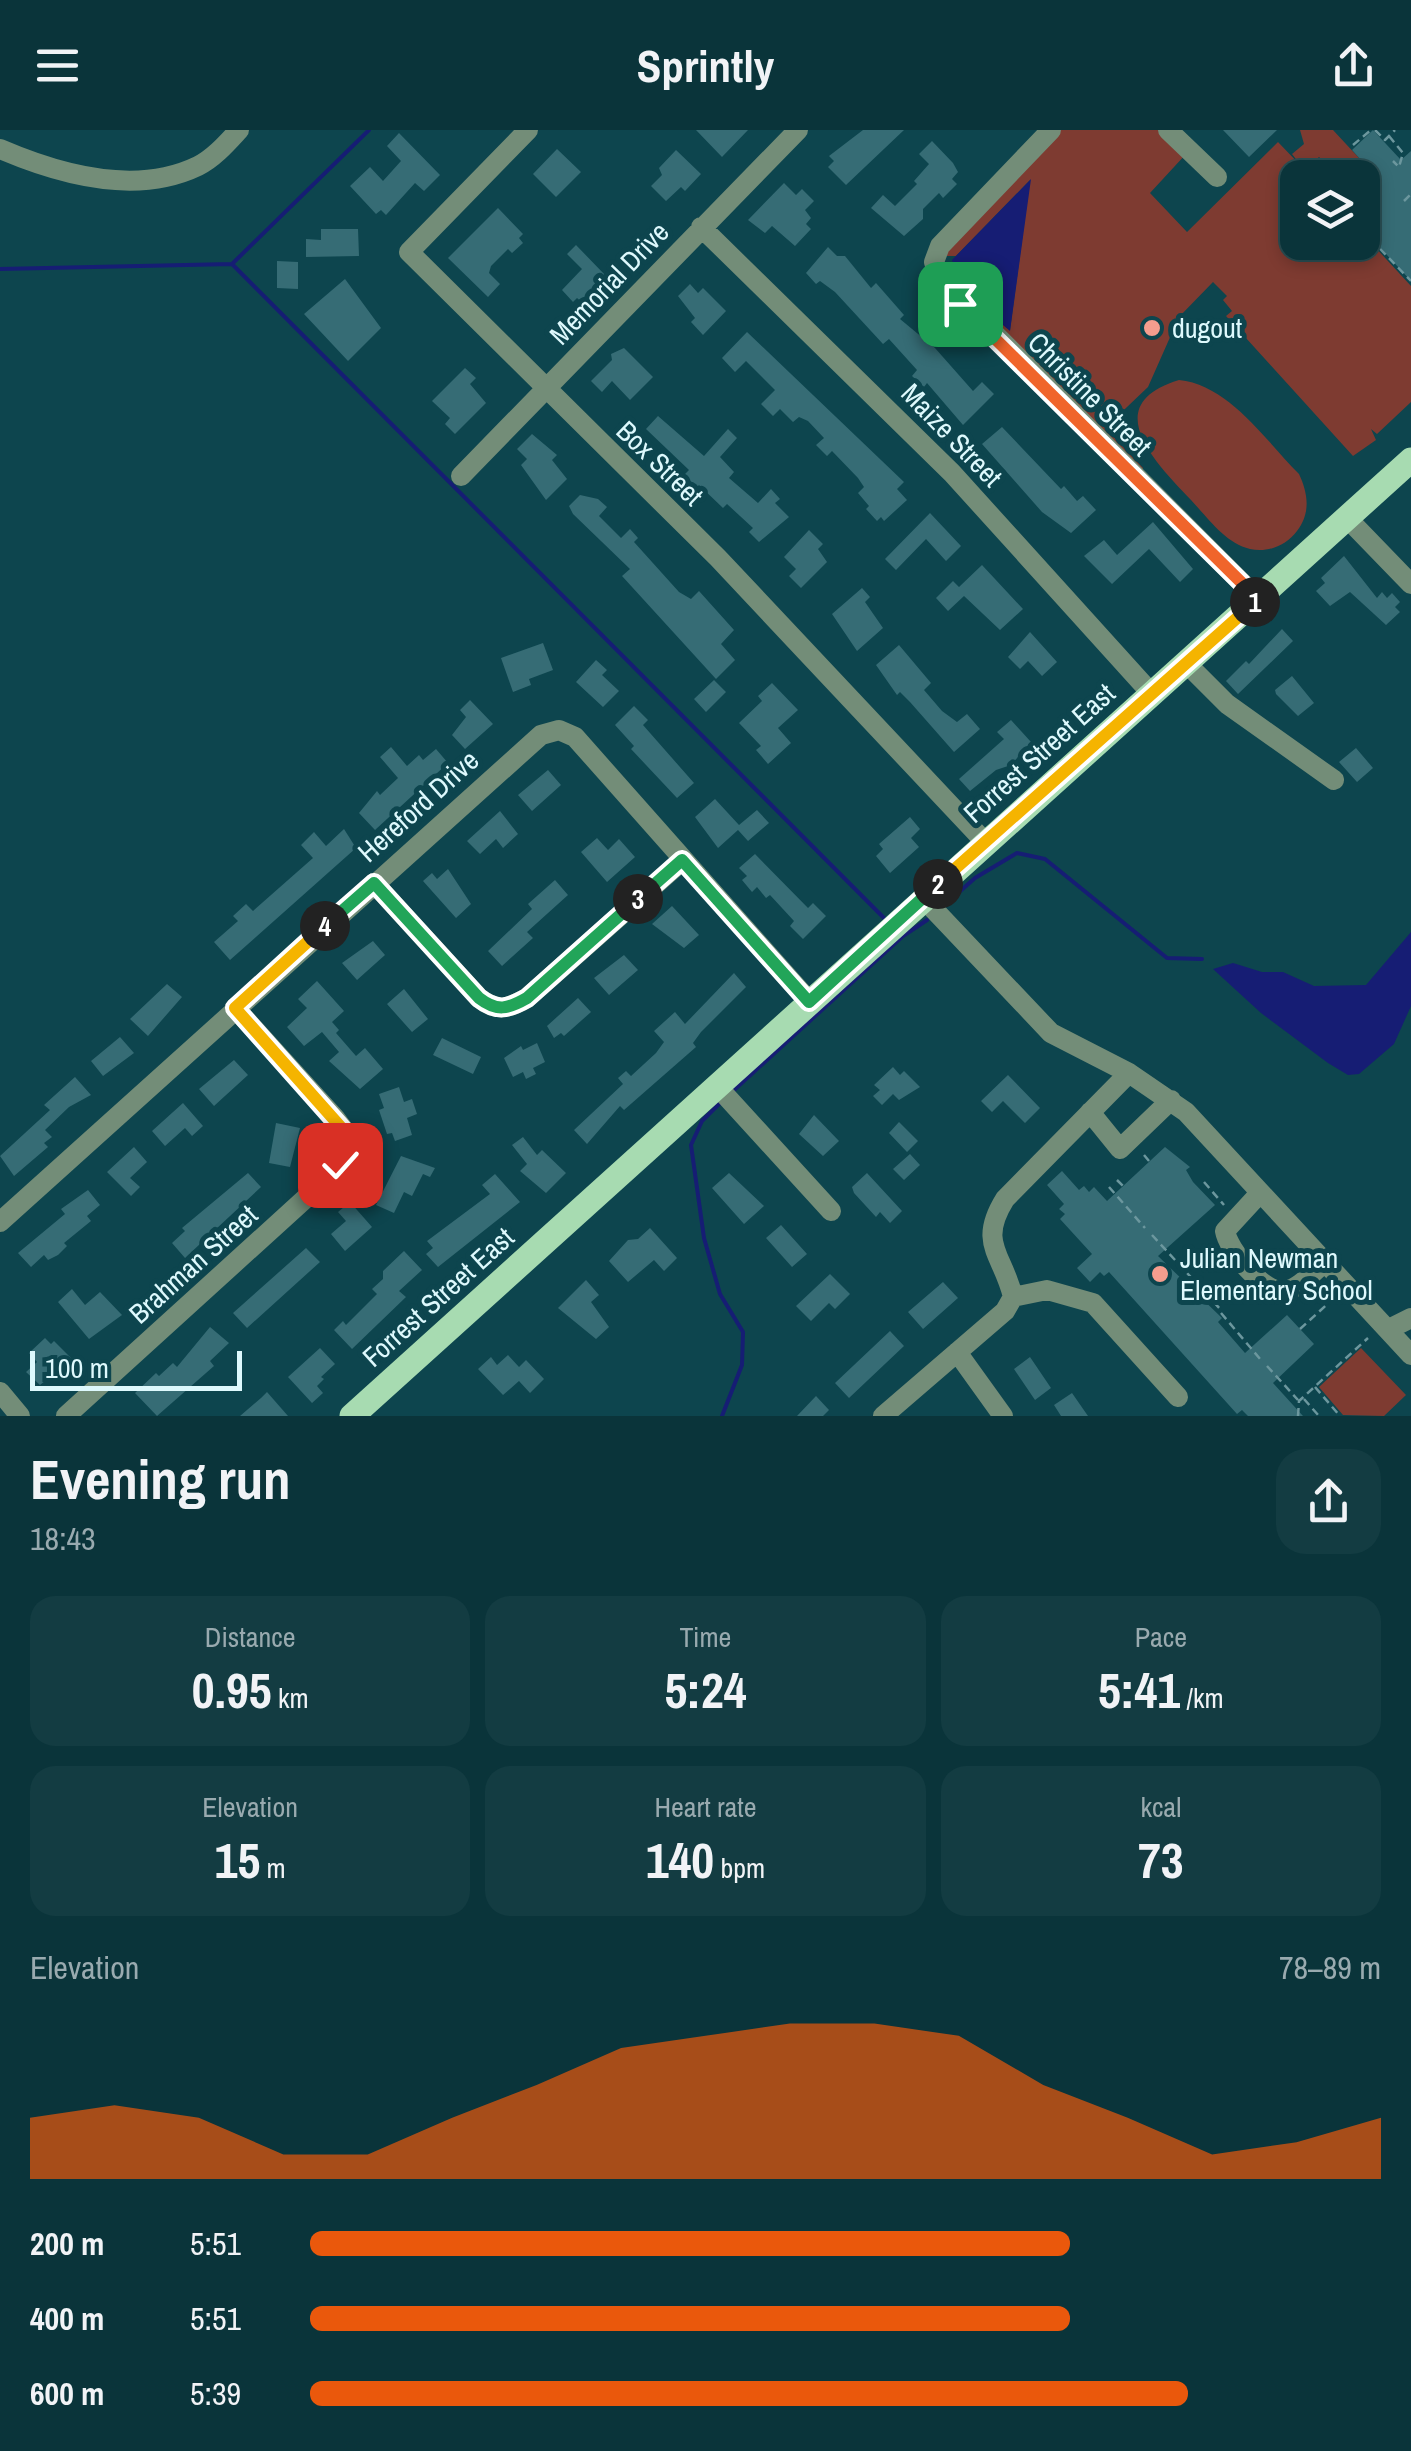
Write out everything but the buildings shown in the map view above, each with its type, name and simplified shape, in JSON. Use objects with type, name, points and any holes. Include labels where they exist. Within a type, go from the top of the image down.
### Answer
[{"type":"main road","name":"Forrest Street East","points":[[352,1416],[1411,460]]},
{"type":"street","points":[[7,130],[0,149],[75,176],[158,178],[198,166],[239,130]]},
{"type":"street","name":"Box Street","points":[[528,130],[409,252],[718,558],[985,842]]},
{"type":"street","name":"Memorial Drive","points":[[461,476],[798,130]]},
{"type":"street","name":"Christine Street","points":[[1051,130],[940,246],[934,262],[939,278],[1258,599]]},
{"type":"street","points":[[1168,130],[1218,177]]},
{"type":"street","name":"Maize Street","points":[[701,227],[928,448],[1152,692]]},
{"type":"street","points":[[1348,519],[1411,584]]},
{"type":"street","points":[[1186,663],[1227,704],[1334,780]]},
{"type":"street","name":"Hereford Drive","points":[[0,1222],[525,746],[559,730],[575,736],[809,1002]]},
{"type":"street","points":[[374,883],[479,998],[493,1008],[511,1007],[527,998],[682,860]]},
{"type":"street","points":[[923,898],[1052,1033],[1129,1072],[1172,1100],[1324,1263],[1381,1332],[1411,1355]]},
{"type":"street","name":"Brahman Street","points":[[66,1416],[330,1177],[348,1150],[346,1133],[335,1118],[235,1008]]},
{"type":"street","points":[[1014,1296],[992,1252],[996,1214],[1129,1072]]},
{"type":"street","points":[[716,1085],[831,1211]]},
{"type":"street","points":[[1090,1112],[1120,1148],[1172,1100]]},
{"type":"street","points":[[1260,1193],[1225,1230],[1227,1242],[1268,1288],[1279,1293],[1292,1290],[1324,1263]]},
{"type":"street","points":[[883,1416],[1005,1311],[1014,1296],[1047,1290],[1093,1303],[1178,1396]]},
{"type":"street","points":[[1381,1332],[1411,1318]]},
{"type":"street","points":[[957,1352],[1003,1416]]},
{"type":"street","points":[[0,1392],[20,1416]]},
{"type":"path","points":[[1353,145],[1373,130],[1384,140],[1395,130]]},
{"type":"path","points":[[1389,136],[1403,153],[1399,167],[1393,161]]},
{"type":"path","points":[[1404,202],[1411,194]]},
{"type":"path","points":[[1380,249],[1411,281]]},
{"type":"path","points":[[1144,1155],[1149,1161]]},
{"type":"path","points":[[1117,1180],[1122,1186]]},
{"type":"path","points":[[1204,1182],[1228,1210]]},
{"type":"path","points":[[1109,1187],[1146,1228]]},
{"type":"path","points":[[1152,1235],[1261,1360]]},
{"type":"path","points":[[1300,1329],[1333,1299]]},
{"type":"path","points":[[1298,1416],[1301,1399],[1381,1332]]},
{"type":"path","points":[[1267,1366],[1320,1416]]},
{"type":"path","points":[[1315,1387],[1340,1416]]},
{"type":"shaded area","points":[[1059,130],[1163,130],[1186,154],[1150,193],[1187,232],[1278,142],[1295,160],[1280,160],[1280,260],[1380,260],[1380,252],[1411,286],[1411,402],[1377,434],[1371,429],[1376,440],[1353,456],[1226,316],[1232,311],[1223,300],[1227,296],[1213,282],[1179,317],[1148,387],[1105,428],[1143,468],[1141,473],[947,280],[943,270],[956,269],[964,292],[1010,330],[1030,180],[956,256],[944,256],[957,236]]},
{"type":"shaded area","points":[[1300,130],[1333,130],[1359,158],[1322,160],[1297,160],[1292,154],[1304,144]]},
{"type":"shaded area","points":[[1031,179],[1010,331],[964,292],[952,260]]},
{"type":"shaded area","points":[[1179,380],[1197,384],[1230,403],[1299,474],[1306,510],[1297,531],[1287,541],[1263,550],[1250,549],[1225,536],[1151,453],[1138,420],[1141,404],[1154,391]]},
{"type":"shaded area","points":[[1411,932],[1411,1006],[1394,1044],[1359,1074],[1348,1075],[1328,1063],[1261,1013],[1213,969],[1233,963],[1262,972],[1283,972],[1314,986],[1366,985]]},
{"type":"shaded area","points":[[1361,1348],[1406,1395],[1384,1416],[1343,1415],[1319,1387]]},
{"type":"waterway","points":[[0,269],[232,264],[369,130]]},
{"type":"waterway","points":[[232,264],[884,918]]},
{"type":"waterway","points":[[949,901],[975,878],[1017,853],[1045,859],[1167,958],[1202,959]]},
{"type":"waterway","points":[[734,1090],[903,936],[927,920]]},
{"type":"waterway","points":[[722,1416],[742,1365],[743,1332],[720,1294],[704,1238],[691,1145],[702,1121],[723,1100]]},
{"type":"place","name":"dugout","points":[[1152,328]]},
{"type":"place","name":"Julian Newman Elementary School","points":[[1160,1274]]},
{"type":"route","points":[[340,1165],[348,1150],[346,1133],[235,1008],[374,883],[479,998],[493,1008],[511,1007],[527,998],[682,860],[809,1002],[1258,599],[960,304]]}]
